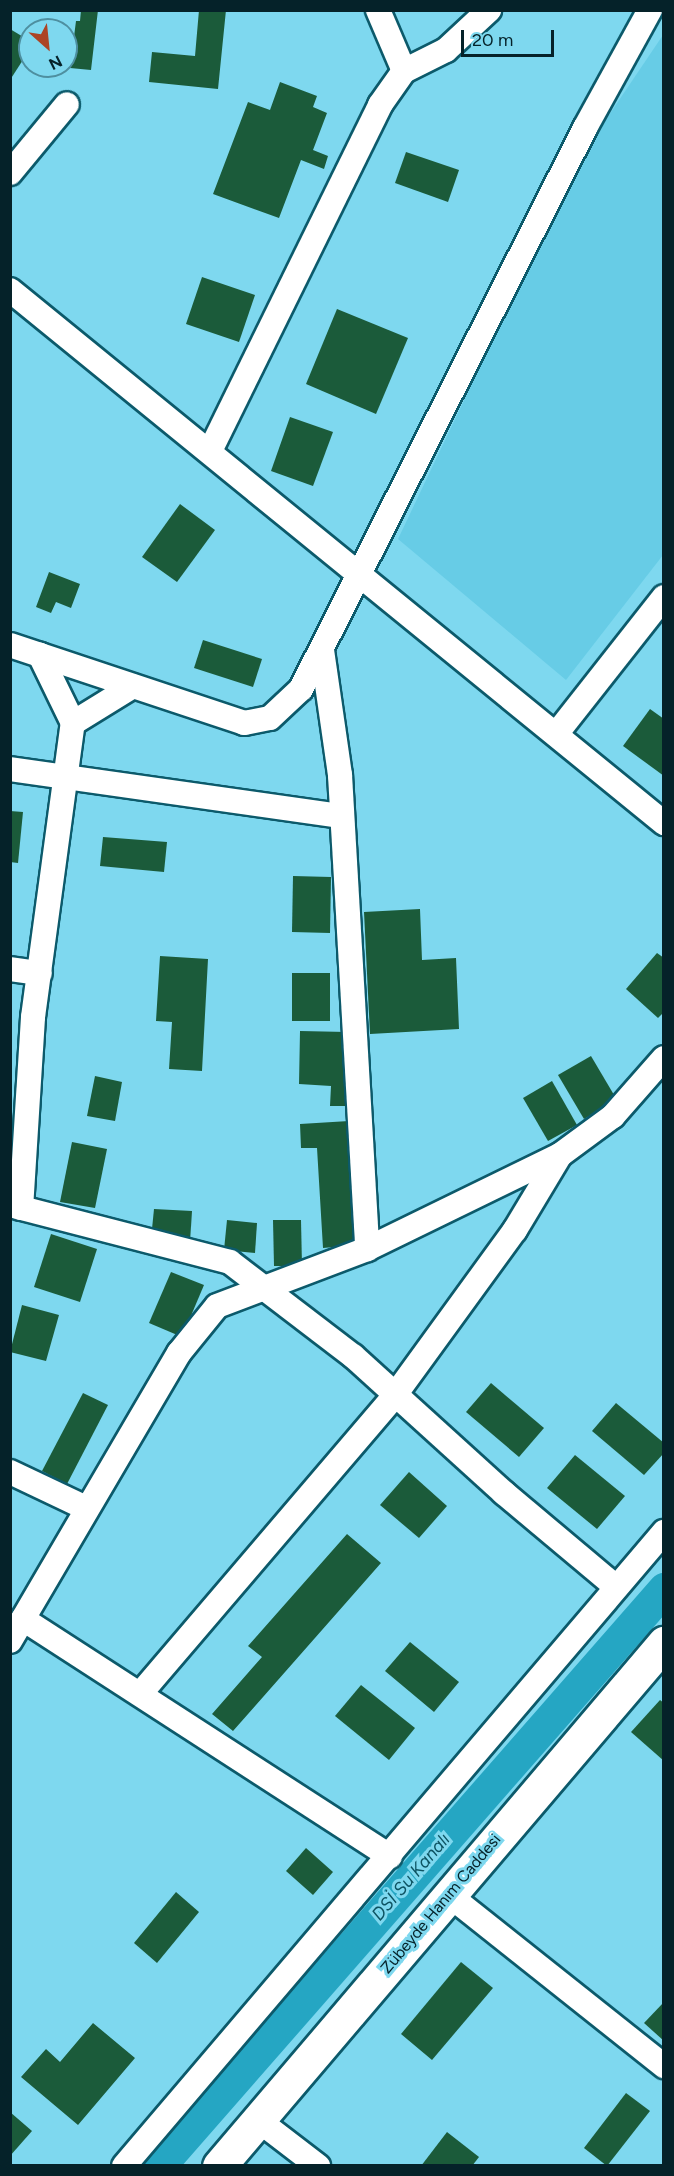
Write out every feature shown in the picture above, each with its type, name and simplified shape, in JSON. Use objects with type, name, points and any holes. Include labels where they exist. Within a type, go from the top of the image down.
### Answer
[{"type":"street","points":[[378,10],[404,71]]},
{"type":"street","points":[[210,451],[380,105],[404,71],[446,50],[489,10]]},
{"type":"street","points":[[10,645],[244,723],[270,718],[301,689],[585,128],[650,10]]},
{"type":"street","points":[[10,173],[67,104]]},
{"type":"street","points":[[10,290],[557,733],[663,823]]},
{"type":"street","points":[[557,733],[663,597]]},
{"type":"street","points":[[322,650],[342,816],[367,1249]]},
{"type":"street","points":[[40,655],[73,723],[63,777],[40,973],[22,1015],[16,1206],[230,1262],[353,1356],[615,1586]]},
{"type":"street","points":[[73,723],[133,686]]},
{"type":"street","points":[[10,769],[342,816]]},
{"type":"street","points":[[10,969],[40,973]]},
{"type":"street","points":[[10,1641],[179,1353],[217,1306],[261,1287],[367,1249],[560,1155],[613,1116],[663,1058]]},
{"type":"street","points":[[140,1694],[395,1395],[515,1230],[560,1155]]},
{"type":"street","points":[[10,1472],[86,1508]]},
{"type":"street","points":[[124,2166],[390,1856],[615,1586],[663,1532]]},
{"type":"street","points":[[23,1619],[390,1856]]},
{"type":"street","name":"Zübeyde Hanım Caddesi","points":[[219,2166],[663,1643]]},
{"type":"street","points":[[449,1895],[663,2066]]},
{"type":"street","points":[[258,2120],[318,2166]]},
{"type":"shaded area","points":[[663,35],[663,555],[566,680],[398,539],[578,161]]},
{"type":"building","points":[[81,10],[98,10],[91,70],[78,69],[78,21],[80,21]]},
{"type":"building","points":[[199,10],[226,10],[218,89],[149,82],[152,52],[195,56]]},
{"type":"building","points":[[10,29],[18,34],[18,68],[10,80]]},
{"type":"building","points":[[280,82],[317,96],[313,107],[327,113],[313,150],[328,156],[324,169],[301,160],[279,218],[213,194],[248,102],[270,110]]},
{"type":"building","points":[[406,152],[459,170],[448,202],[395,183]]},
{"type":"building","points":[[202,277],[255,295],[239,342],[186,324]]},
{"type":"building","points":[[337,309],[408,338],[376,414],[306,384]]},
{"type":"building","points":[[290,417],[333,432],[313,486],[271,471]]},
{"type":"building","points":[[180,504],[215,530],[177,582],[142,557]]},
{"type":"building","points":[[49,572],[80,584],[71,608],[56,602],[51,613],[36,607]]},
{"type":"building","points":[[203,640],[262,659],[253,687],[194,668]]},
{"type":"building","points":[[650,709],[664,719],[664,776],[623,746]]},
{"type":"building","points":[[10,811],[23,812],[18,863],[10,862]]},
{"type":"building","points":[[103,837],[167,842],[164,872],[100,866]]},
{"type":"building","points":[[293,876],[331,877],[330,933],[292,932]]},
{"type":"building","points":[[420,909],[422,960],[456,958],[459,1029],[370,1034],[364,912]]},
{"type":"building","points":[[657,953],[664,958],[664,1012],[658,1018],[626,989]]},
{"type":"building","points":[[160,956],[208,959],[202,1071],[169,1069],[172,1022],[156,1021]]},
{"type":"building","points":[[292,973],[330,973],[330,1021],[292,1021]]},
{"type":"building","points":[[300,1031],[347,1032],[345,1106],[330,1106],[331,1086],[299,1084]]},
{"type":"building","points":[[591,1056],[617,1100],[584,1119],[558,1075]]},
{"type":"building","points":[[95,1076],[122,1082],[115,1121],[87,1116]]},
{"type":"building","points":[[552,1081],[577,1125],[548,1141],[523,1098]]},
{"type":"building","points":[[349,1121],[357,1245],[323,1248],[317,1148],[301,1148],[300,1124]]},
{"type":"building","points":[[72,1142],[107,1149],[95,1208],[60,1202]]},
{"type":"building","points":[[154,1209],[192,1211],[190,1242],[151,1239]]},
{"type":"building","points":[[227,1220],[257,1223],[255,1253],[224,1250]]},
{"type":"building","points":[[273,1220],[301,1220],[302,1266],[274,1266]]},
{"type":"building","points":[[51,1234],[97,1249],[80,1302],[34,1287]]},
{"type":"building","points":[[171,1272],[204,1285],[182,1337],[149,1323]]},
{"type":"building","points":[[22,1305],[59,1315],[46,1361],[10,1352]]},
{"type":"building","points":[[491,1383],[544,1428],[519,1457],[466,1412]]},
{"type":"building","points":[[83,1393],[108,1405],[67,1484],[42,1471]]},
{"type":"building","points":[[616,1403],[664,1443],[664,1453],[644,1475],[592,1431]]},
{"type":"building","points":[[575,1455],[625,1496],[597,1529],[547,1488]]},
{"type":"building","points":[[409,1472],[447,1506],[419,1538],[380,1505]]},
{"type":"building","points":[[347,1534],[381,1563],[233,1731],[212,1714],[262,1657],[248,1646]]},
{"type":"building","points":[[410,1642],[459,1682],[434,1712],[385,1671]]},
{"type":"building","points":[[361,1685],[415,1728],[389,1760],[335,1716]]},
{"type":"building","points":[[660,1700],[664,1703],[664,1761],[631,1732]]},
{"type":"building","points":[[306,1848],[333,1872],[313,1895],[286,1871]]},
{"type":"building","points":[[176,1892],[199,1912],[157,1963],[134,1943]]},
{"type":"building","points":[[461,1962],[493,1988],[432,2060],[401,2034]]},
{"type":"building","points":[[664,2002],[664,2041],[644,2023]]},
{"type":"building","points":[[93,2023],[135,2058],[78,2125],[21,2077],[46,2049],[60,2062]]},
{"type":"building","points":[[626,2093],[650,2111],[607,2166],[584,2148]]},
{"type":"building","points":[[10,2112],[32,2131],[10,2156]]},
{"type":"building","points":[[447,2132],[479,2157],[472,2166],[421,2166]]},
{"type":"waterway","name":"DSİ Su Kanalı","points":[[159,2166],[664,1589]]}]
